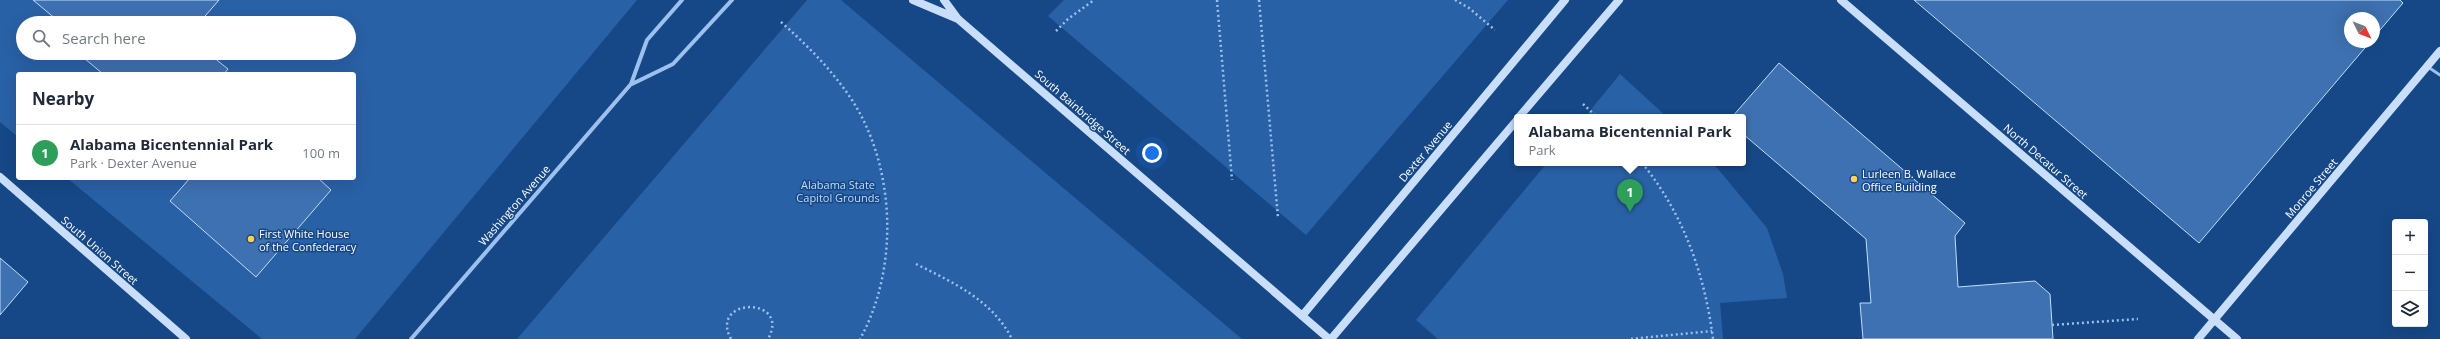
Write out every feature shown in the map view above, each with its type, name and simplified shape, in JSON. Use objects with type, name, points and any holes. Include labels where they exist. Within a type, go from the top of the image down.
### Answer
[{"type":"street","name":"Washington Avenue","points":[[411,339],[631,84],[647,40],[682,0]]},
{"type":"street","name":"Washington Avenue","points":[[631,84],[673,64],[732,0]]},
{"type":"street","name":"South Bainbridge Street","points":[[913,0],[958,19]]},
{"type":"street","name":"South Bainbridge Street","points":[[944,0],[958,19],[1330,339]]},
{"type":"street","name":"Dexter Avenue","points":[[1302,316],[1565,0]]},
{"type":"street","points":[[1523,114],[1619,0]]},
{"type":"street","name":"North Decatur Street","points":[[1841,0],[2237,339]]},
{"type":"street","name":"Monroe Street","points":[[2198,339],[2440,51]]},
{"type":"street","points":[[1330,339],[1514,124]]},
{"type":"street","name":"South Union Street","points":[[0,177],[186,339]]},
{"type":"lane","points":[[2427,66],[2440,75]]},
{"type":"path","points":[[1056,31],[1068,19],[1094,0]]},
{"type":"path","points":[[1217,0],[1232,180]]},
{"type":"path","points":[[1259,0],[1278,218]]},
{"type":"path","points":[[1455,0],[1469,8],[1494,30]]},
{"type":"path","points":[[781,22],[816,53],[853,101],[868,134],[882,176],[887,234],[885,261],[872,312],[860,339]]},
{"type":"path","points":[[1583,104],[1594,114]]},
{"type":"path","points":[[1644,166],[1673,208],[1690,244],[1700,272],[1713,339]]},
{"type":"path","points":[[916,264],[957,284],[975,296],[993,311],[1012,339]]},
{"type":"path","points":[[731,339],[728,328],[732,314],[738,309],[752,305],[759,307],[769,316],[772,329],[768,339]]},
{"type":"path","points":[[2052,325],[2138,319]]},
{"type":"path","points":[[1630,339],[1712,330]]},
{"type":"green space","points":[[0,0],[637,0],[355,339],[262,339],[69,180],[356,180],[356,72],[16,72],[16,135],[0,122]]},
{"type":"green space","name":"Alabama State Capitol Grounds","points":[[807,0],[841,0],[1242,339],[517,339]]},
{"type":"green space","points":[[1064,0],[1508,0],[1306,235],[1048,16]]},
{"type":"green space","points":[[1620,74],[1664,114],[1587,114]]},
{"type":"green space","points":[[1544,166],[1715,166],[1767,228],[1783,274],[1787,298],[1720,303],[1723,339],[1438,339],[1416,320]]},
{"type":"building","points":[[33,0],[219,0],[205,16],[52,16]]},
{"type":"building","points":[[1914,0],[2400,0],[2403,3],[2380,30],[2380,12],[2344,12],[2344,48],[2365,48],[2199,243]]},
{"type":"building","points":[[86,60],[217,60],[228,69],[226,72],[101,72]]},
{"type":"building","name":"Lurleen B. Wallace Office Building","points":[[1779,63],[1965,223],[1955,236],[1958,287],[2035,281],[2050,294],[2053,339],[1863,339],[1860,303],[1871,303],[1866,239],[1746,137],[1746,114],[1735,114]]},
{"type":"building","name":"First White House of the Confederacy","points":[[188,180],[320,180],[331,190],[256,277],[170,201]]},
{"type":"building","points":[[0,258],[28,282],[0,315]]},
{"type":"place","name":"Lurleen B. Wallace Office Building","points":[[1854,179]]},
{"type":"place","name":"Alabama Bicentennial Park","points":[[1630,212]]},
{"type":"place","name":"First White House of the Confederacy","points":[[251,239]]}]
